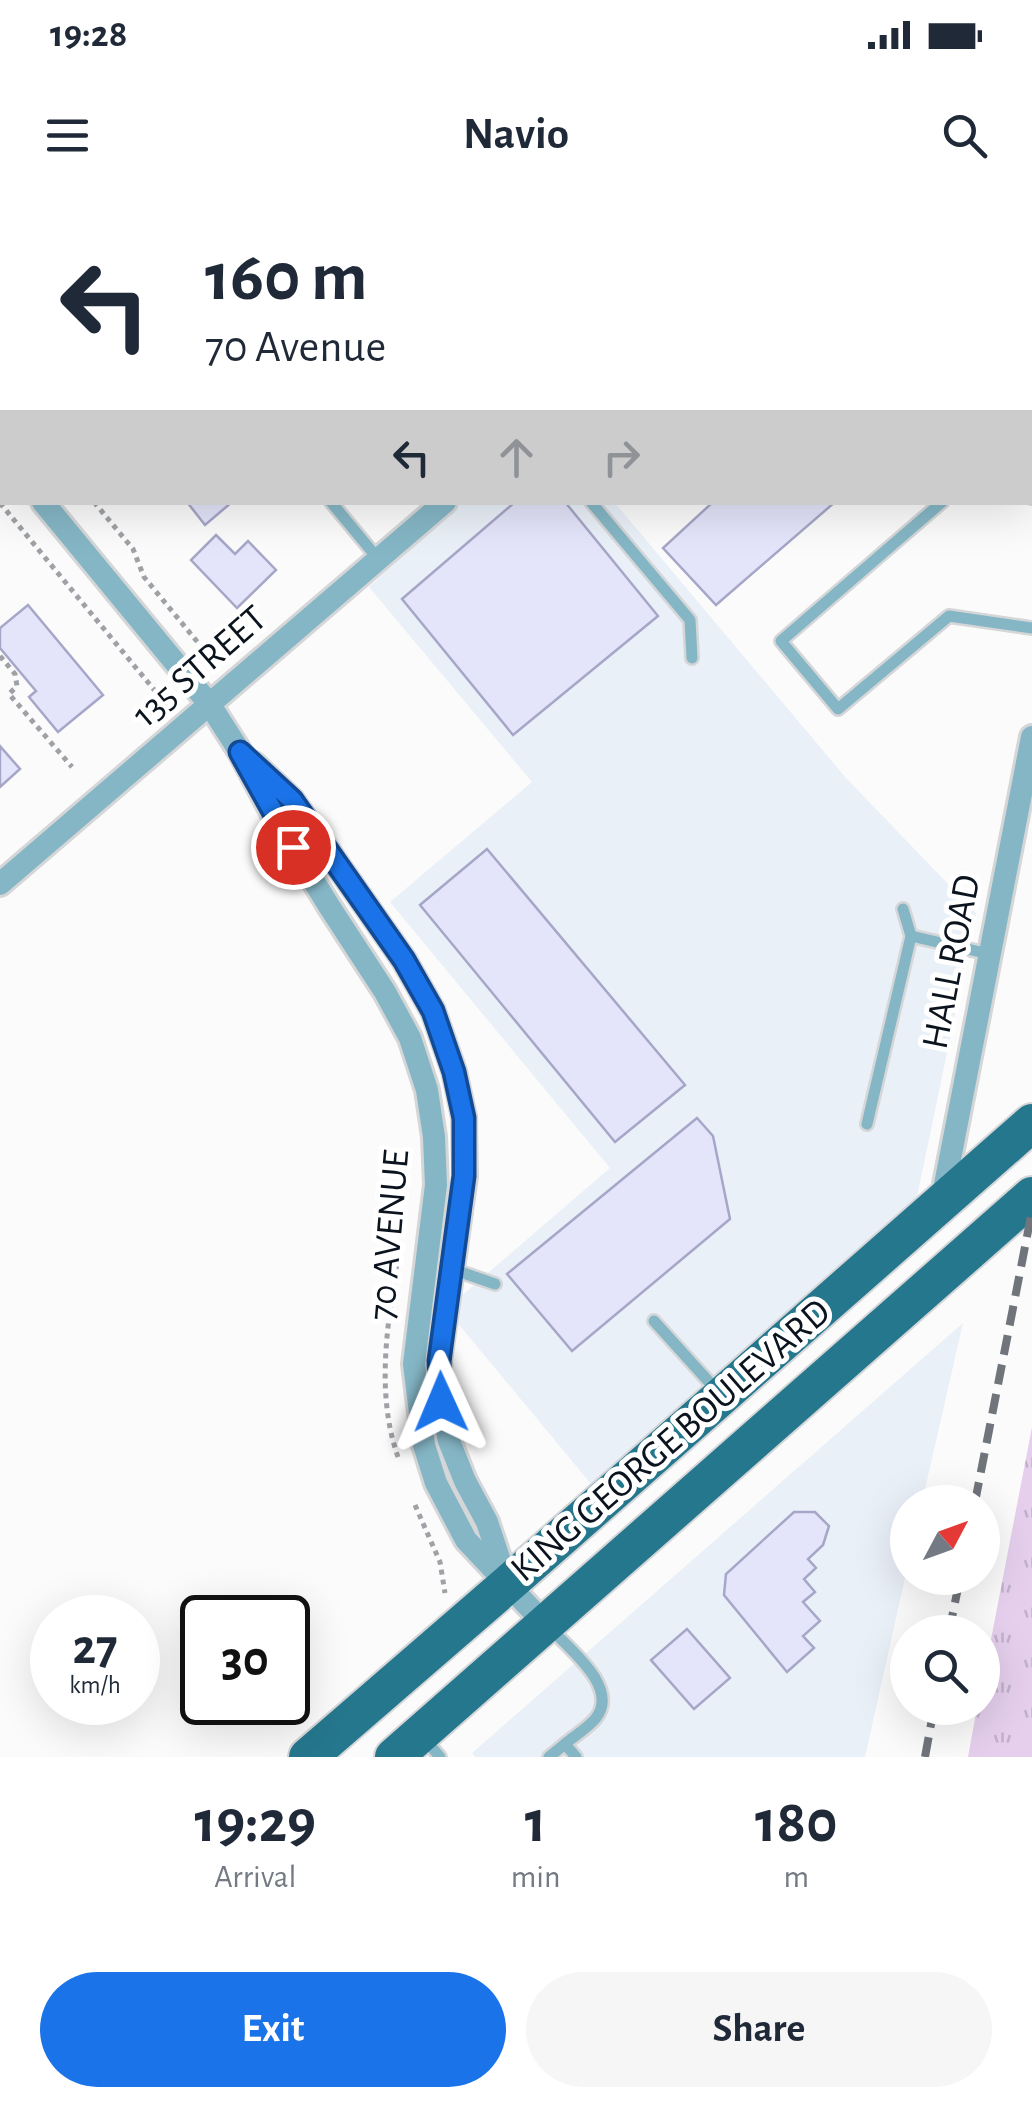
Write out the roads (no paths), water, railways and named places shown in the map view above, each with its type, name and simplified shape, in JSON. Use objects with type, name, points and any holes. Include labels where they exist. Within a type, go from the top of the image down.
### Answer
[{"type":"main road","name":"KING GEORGE BOULEVARD","points":[[308,1757],[1032,1123]]},
{"type":"main road","name":"KING GEORGE BOULEVARD","points":[[418,1749],[546,1624],[1032,1196]]},
{"type":"main road","points":[[923,1290],[942,1200]]},
{"type":"street","points":[[45,505],[210,706],[240,752]]},
{"type":"street","name":"135 STREET","points":[[0,884],[443,505]]},
{"type":"street","name":"HALL ROAD","points":[[942,1200],[1032,737]]},
{"type":"street","name":"70 AVENUE","points":[[240,752],[292,800],[404,960],[433,1011],[454,1072],[464,1118],[464,1176],[439,1361],[441,1402],[449,1441],[487,1522],[508,1584]]},
{"type":"street","name":"70 AVENUE","points":[[240,752],[284,832],[386,992],[410,1038],[426,1090],[434,1137],[436,1185],[414,1364],[424,1445],[436,1484],[466,1540],[546,1624]]},
{"type":"lane","points":[[333,505],[379,560]]},
{"type":"lane","points":[[594,505],[690,620],[692,658]]},
{"type":"lane","points":[[939,505],[781,641],[838,709],[949,616],[1032,628]]},
{"type":"lane","points":[[866,1124],[912,936],[903,909]]},
{"type":"lane","points":[[912,936],[989,954]]},
{"type":"lane","points":[[452,1270],[495,1284]]},
{"type":"lane","points":[[654,1321],[722,1396]]},
{"type":"lane","points":[[546,1624],[594,1674],[603,1695],[598,1717],[549,1757]]},
{"type":"lane","points":[[564,1744],[576,1757]]},
{"type":"railway","points":[[978,1485],[1032,1211]]},
{"type":"railway","points":[[952,1615],[957,1595]]},
{"type":"railway","points":[[925,1757],[931,1725]]}]
